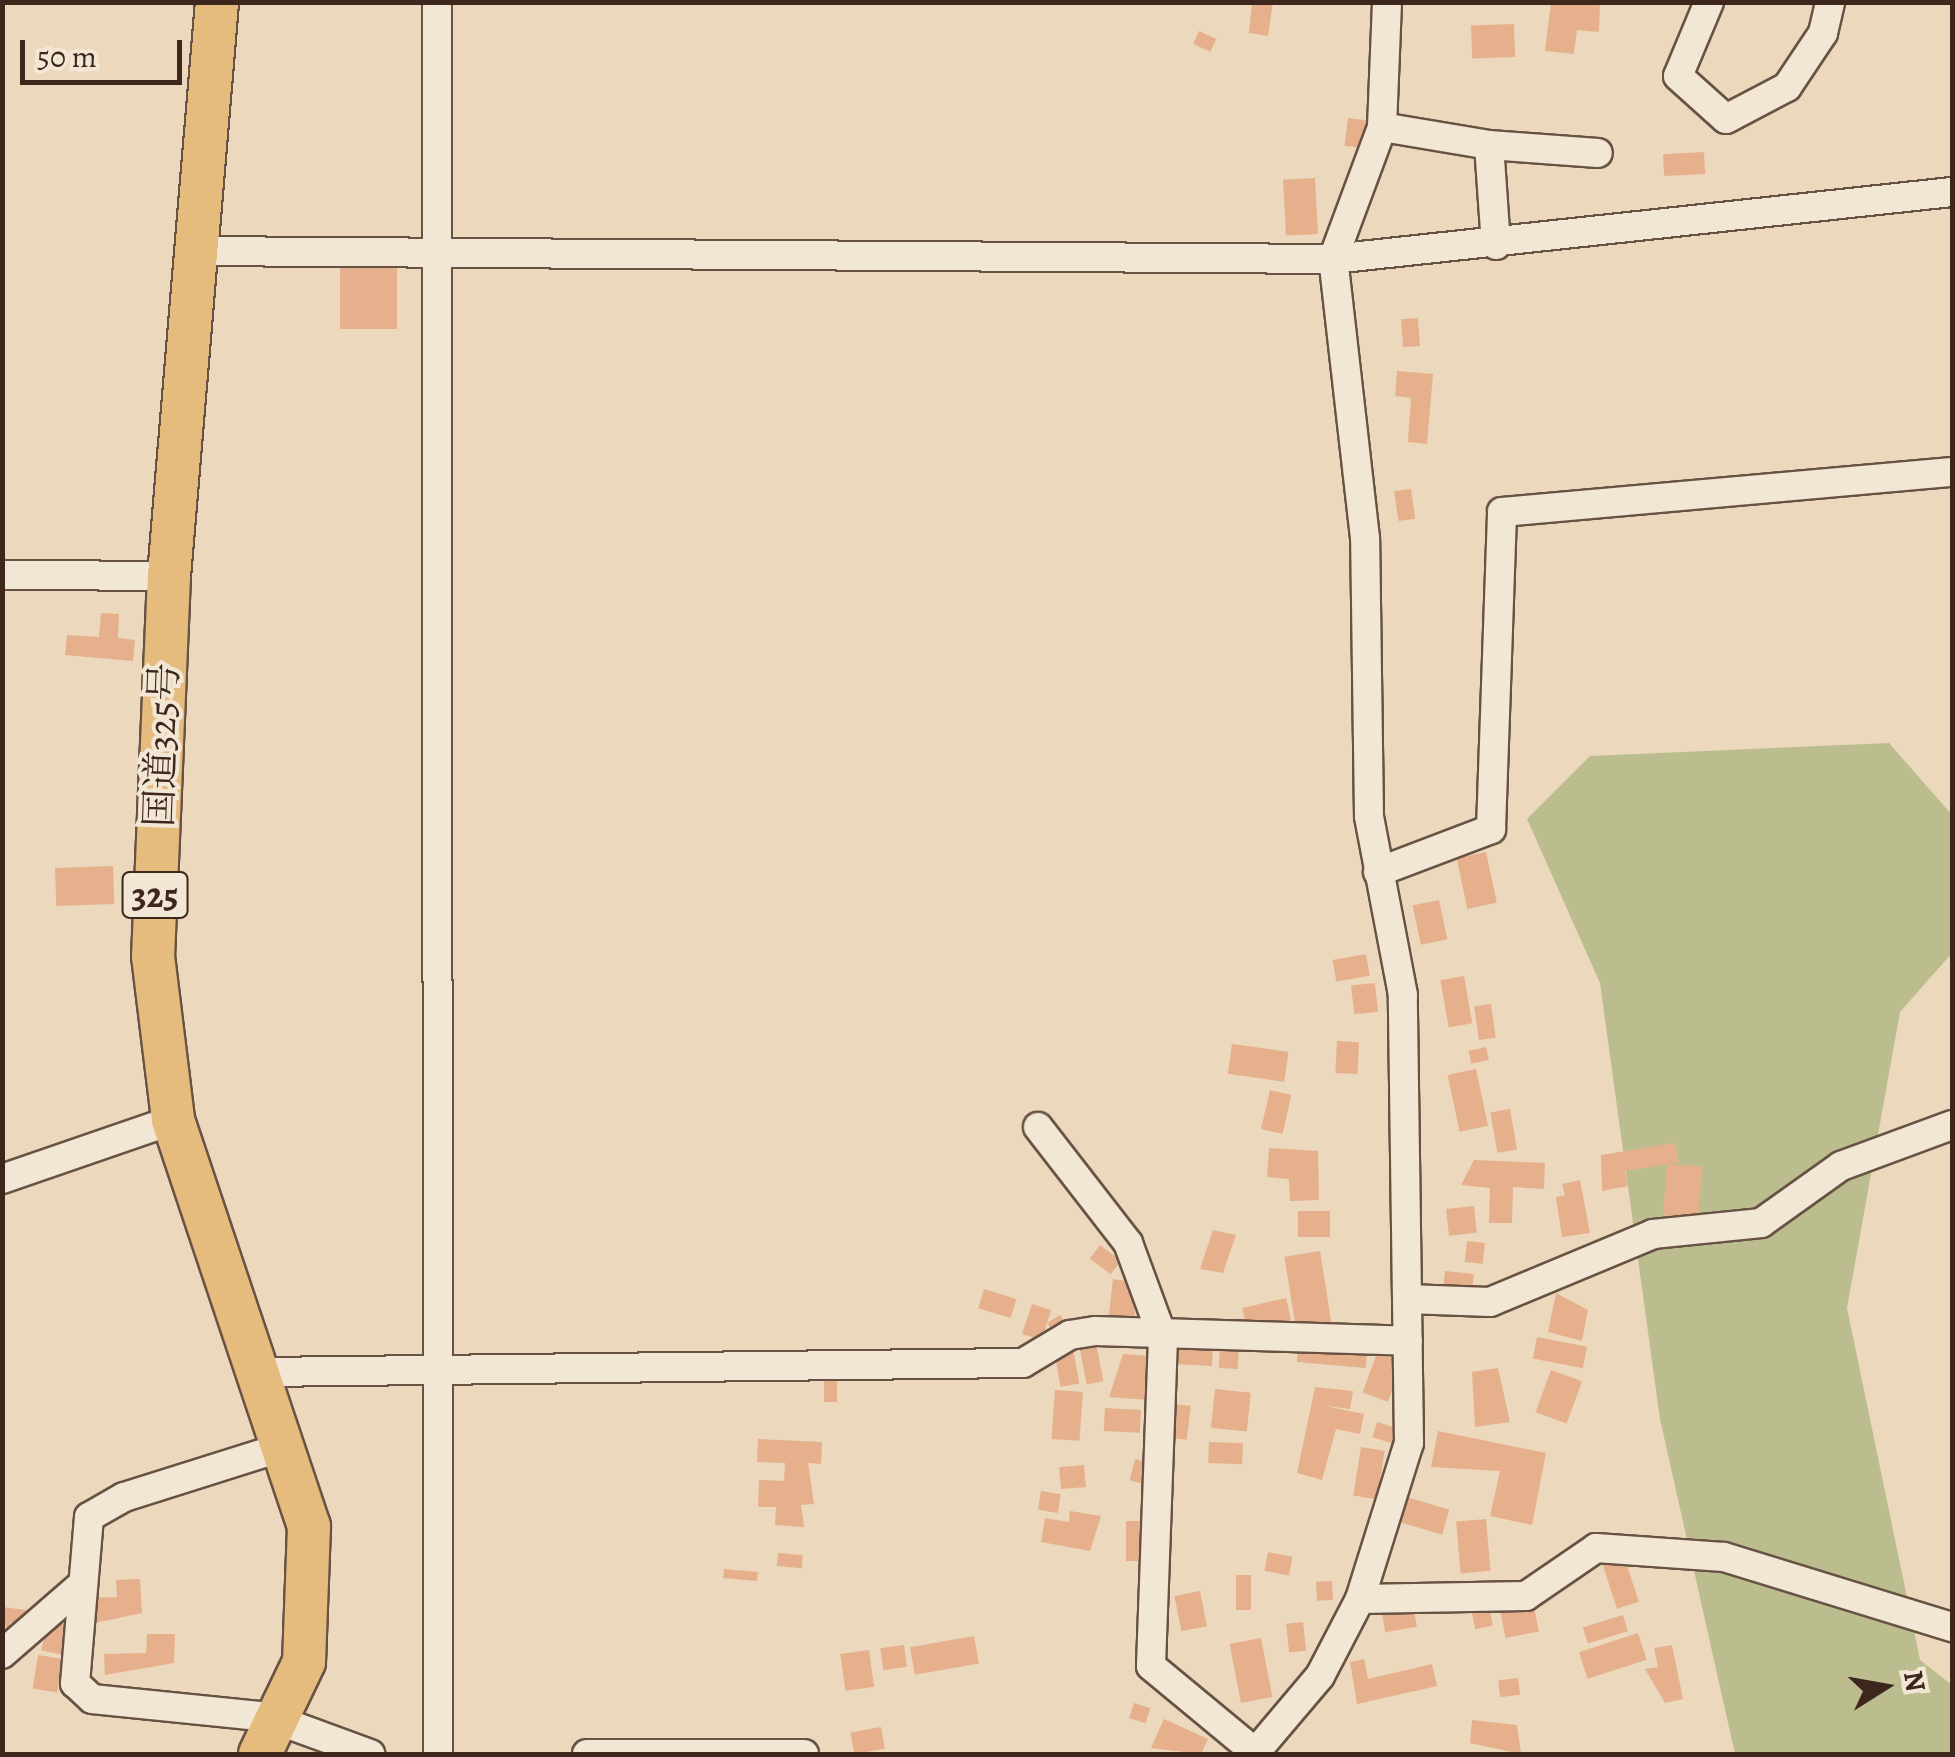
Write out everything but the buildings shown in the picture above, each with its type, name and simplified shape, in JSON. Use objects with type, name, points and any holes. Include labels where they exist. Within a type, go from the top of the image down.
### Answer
[{"type":"highway","name":"国道325号","points":[[216,2],[192,250],[169,576],[153,956],[173,1120],[286,1446],[314,1586],[304,1662],[271,1739]]},
{"type":"street","points":[[437,2],[433,254],[433,1370],[438,1754]]},
{"type":"street","points":[[1038,1127],[1128,1243],[1163,1338],[1151,1666],[1255,1754],[1320,1676],[1360,1599],[1409,1443],[1403,995],[1378,872],[1365,538],[1332,260],[1382,127],[1387,2]]},
{"type":"street","points":[[1708,2],[1678,76],[1726,119],[1787,87],[1823,33],[1830,2]]},
{"type":"street","points":[[1382,127],[1489,145],[1598,152]]},
{"type":"street","points":[[1489,145],[1496,245]]},
{"type":"street","points":[[192,250],[1332,260],[1952,192]]},
{"type":"street","points":[[1378,872],[1492,828],[1502,512],[1952,472]]},
{"type":"street","points":[[2,575],[169,576]]},
{"type":"street","points":[[2,1179],[173,1120]]},
{"type":"street","points":[[1407,1299],[1490,1302],[1653,1234],[1762,1223],[1841,1166],[1952,1124]]},
{"type":"street","points":[[261,1372],[1023,1363],[1070,1334],[1163,1338],[1306,1331],[1408,1342]]},
{"type":"street","points":[[286,1446],[103,1505],[84,1527],[78,1588],[80,1694],[271,1739],[370,1754]]},
{"type":"street","points":[[1360,1599],[1526,1596],[1596,1548],[1614,1548],[1724,1558],[1952,1627]]},
{"type":"street","points":[[2,1654],[68,1588],[78,1588]]},
{"type":"street","points":[[586,1754],[804,1754]]},
{"type":"green space","points":[[1889,743],[1952,815],[1952,953],[1900,1012],[1847,1308],[1920,1660],[1952,1685],[1952,1754],[1735,1754],[1660,1419],[1600,983],[1527,819],[1590,756]]}]
